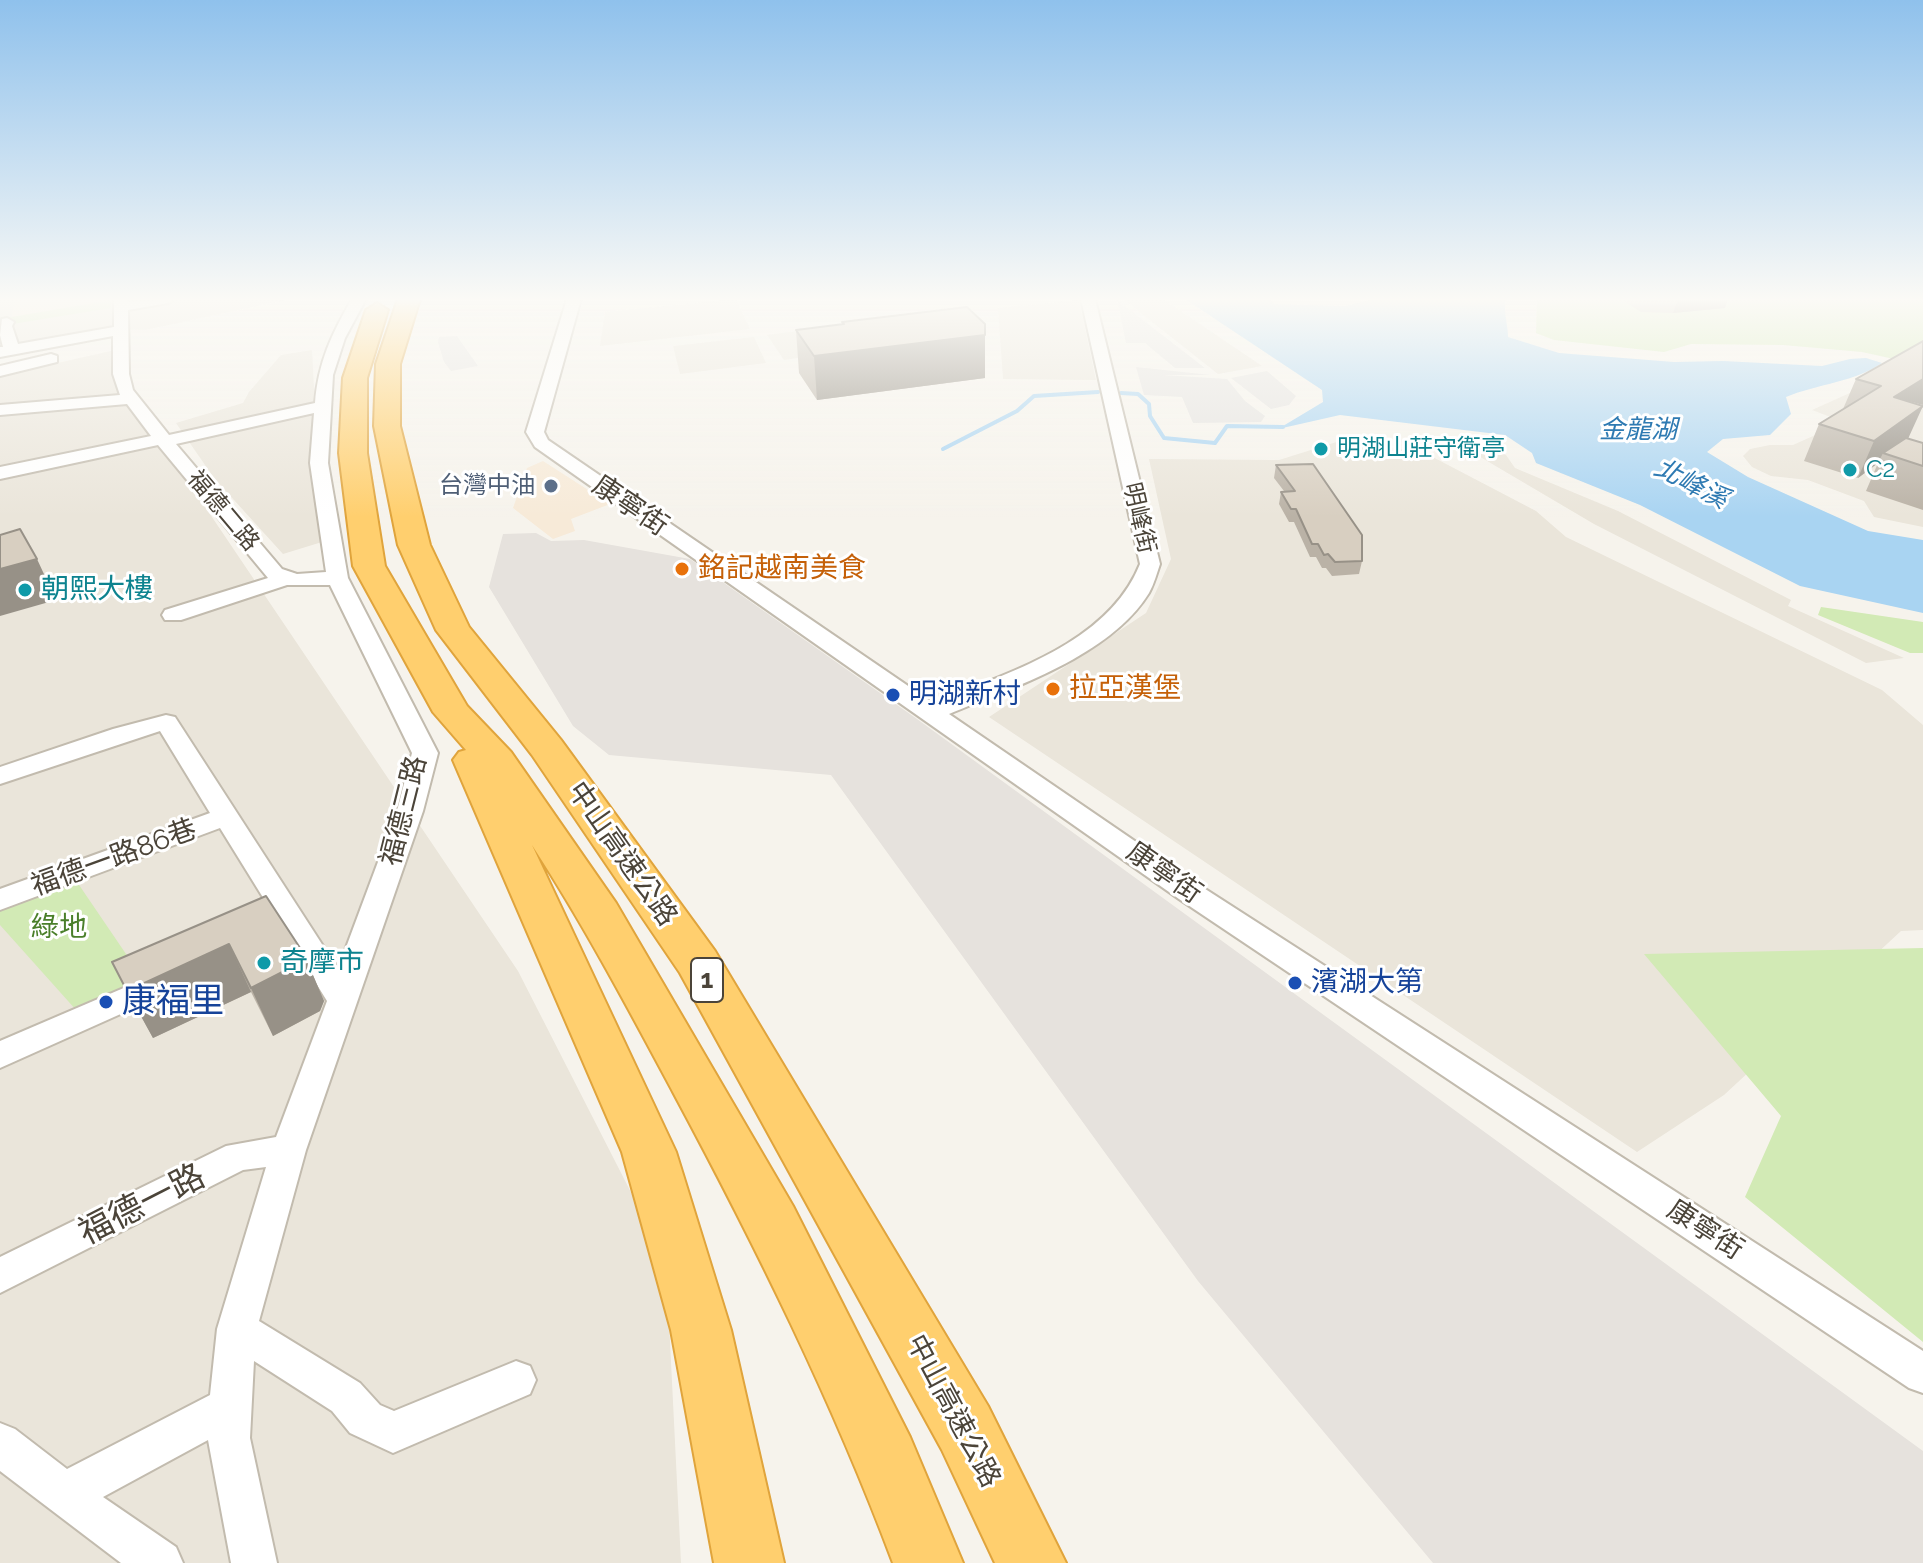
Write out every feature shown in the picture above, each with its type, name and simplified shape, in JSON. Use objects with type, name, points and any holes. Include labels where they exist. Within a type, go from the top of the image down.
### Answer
[{"type":"highway","name":"中山高速公路","points":[[357,372],[353,453],[369,566],[452,712],[497,760],[600,914],[766,1209],[887,1460],[928,1563]]},
{"type":"highway","name":"中山高速公路","points":[[388,372],[390,444],[414,545],[453,630],[547,748],[698,963],[965,1428],[1031,1563]]},
{"type":"highway","name":"1","points":[[387,407],[399,372]]},
{"type":"highway","points":[[452,712],[649,1152],[701,1330],[749,1563]]},
{"type":"street","name":"福德二路","points":[[121,372],[125,391],[223,513],[275,573],[285,579]]},
{"type":"street","name":"福德三路","points":[[254,1563],[229,1438],[237,1329],[289,1150],[410,811],[425,753],[337,578],[319,463],[320,407],[326,372]]},
{"type":"street","name":"康寧街","points":[[553,372],[535,432],[541,443],[1189,892],[1923,1374]]},
{"type":"street","name":"明峰街","points":[[931,713],[1053,659],[1105,628],[1128,606],[1147,579],[1150,564],[1105,372]]},
{"type":"street","points":[[0,410],[132,399]]},
{"type":"street","points":[[3,469],[165,440],[320,407]]},
{"type":"street","points":[[173,615],[285,579],[317,581],[337,578]]},
{"type":"street","name":"福德一路86巷","points":[[0,776],[166,722],[227,816],[291,925],[344,1002]]},
{"type":"street","name":"福德一路86巷","points":[[0,900],[227,816]]},
{"type":"street","points":[[262,938],[291,925]]},
{"type":"street","points":[[0,1055],[189,970]]},
{"type":"street","name":"福德一路","points":[[0,1276],[238,1156],[289,1150]]},
{"type":"street","points":[[237,1329],[346,1397],[365,1419],[393,1432],[516,1380]]},
{"type":"street","points":[[66,1493],[229,1407]]},
{"type":"street","points":[[0,1444],[102,1524],[160,1563]]},
{"type":"shaded area","points":[[18,372],[126,372],[158,437],[518,971],[666,1261],[681,1563],[0,1563],[0,376]]},
{"type":"shaded area","points":[[266,372],[313,372],[322,542],[283,554],[214,478],[176,423],[243,403]]},
{"type":"shaded area","points":[[1003,372],[1094,372],[1096,380],[1003,379]]},
{"type":"shaded area","points":[[1137,372],[1211,375],[1163,375],[1227,379],[1245,401],[1265,416],[1261,422],[1193,423],[1182,397],[1144,395]]},
{"type":"shaded area","points":[[1268,372],[1296,396],[1289,405],[1271,409],[1231,378]]},
{"type":"shaded area","points":[[1896,372],[1923,372],[1923,527],[1874,517],[1864,501],[1808,480],[1771,476],[1752,467],[1743,456],[1750,449],[1793,445],[1844,422],[1812,410]]},
{"type":"shaded area","points":[[1346,439],[1427,454],[1536,511],[1566,537],[1882,690],[1923,725],[1923,930],[1901,931],[1724,1095],[1637,1152],[989,717],[1146,613],[1171,559],[1149,459],[1279,460]]},
{"type":"shaded area","points":[[1479,441],[1506,455],[1515,468],[1618,511],[1791,600],[1788,606],[1904,658],[1866,663],[1594,524],[1460,445]]},
{"type":"shaded area","name":"台灣中油","points":[[543,461],[610,504],[571,519],[575,531],[553,539],[513,508],[527,468]]},
{"type":"shaded area","points":[[536,533],[551,541],[584,540],[690,559],[917,719],[1923,1451],[1923,1563],[1433,1563],[1198,1281],[831,775],[609,755],[573,726],[489,587],[503,534]]},
{"type":"green space","points":[[1821,607],[1923,622],[1923,653],[1910,653],[1818,615]]},
{"type":"green space","name":"綠地","points":[[75,879],[143,979],[77,1011],[0,925],[0,907]]},
{"type":"green space","points":[[1923,948],[1923,1342],[1745,1197],[1781,1116],[1644,954]]},
{"type":"water","name":"金龍湖","points":[[1295,372],[1865,372],[1786,397],[1791,414],[1770,435],[1723,439],[1707,452],[1748,477],[1868,531],[1923,540],[1923,613],[1800,586],[1640,505],[1536,463],[1532,453],[1505,435],[1340,415],[1278,429],[1323,402],[1322,390]]},
{"type":"building","points":[[1868,372],[1923,372],[1923,379],[1894,397],[1923,406],[1874,441],[1819,424],[1881,386],[1856,379]]},
{"type":"building","points":[[1906,438],[1923,443],[1923,466],[1883,453]]},
{"type":"building","points":[[1313,464],[1362,535],[1362,561],[1335,562],[1328,554],[1324,555],[1318,544],[1312,544],[1296,509],[1291,509],[1281,492],[1295,491],[1276,465]]},
{"type":"building","points":[[20,529],[37,559],[0,569],[0,535]]},
{"type":"building","points":[[266,896],[304,954],[300,963],[251,988],[229,944],[127,991],[112,962]]},
{"type":"waterway","name":"北峰溪","points":[[943,449],[1017,411],[1034,396],[1098,392]]},
{"type":"waterway","name":"北峰溪","points":[[1121,393],[1138,394],[1149,404],[1150,416],[1164,438],[1215,443],[1227,426],[1283,427]]},
{"type":"place","name":"明湖山莊守衛亭","points":[[1321,449]]},
{"type":"place","name":"C2","points":[[1850,470]]},
{"type":"place","name":"台灣中油","points":[[551,486]]},
{"type":"place","name":"銘記越南美食","points":[[682,569]]},
{"type":"place","name":"朝熙大樓","points":[[25,590]]},
{"type":"place","name":"拉亞漢堡","points":[[1053,689]]},
{"type":"place","name":"明湖新村","points":[[893,695]]},
{"type":"place","name":"奇摩市","points":[[264,963]]},
{"type":"place","name":"濱湖大第","points":[[1295,983]]},
{"type":"place","name":"康福里","points":[[106,1002]]}]
